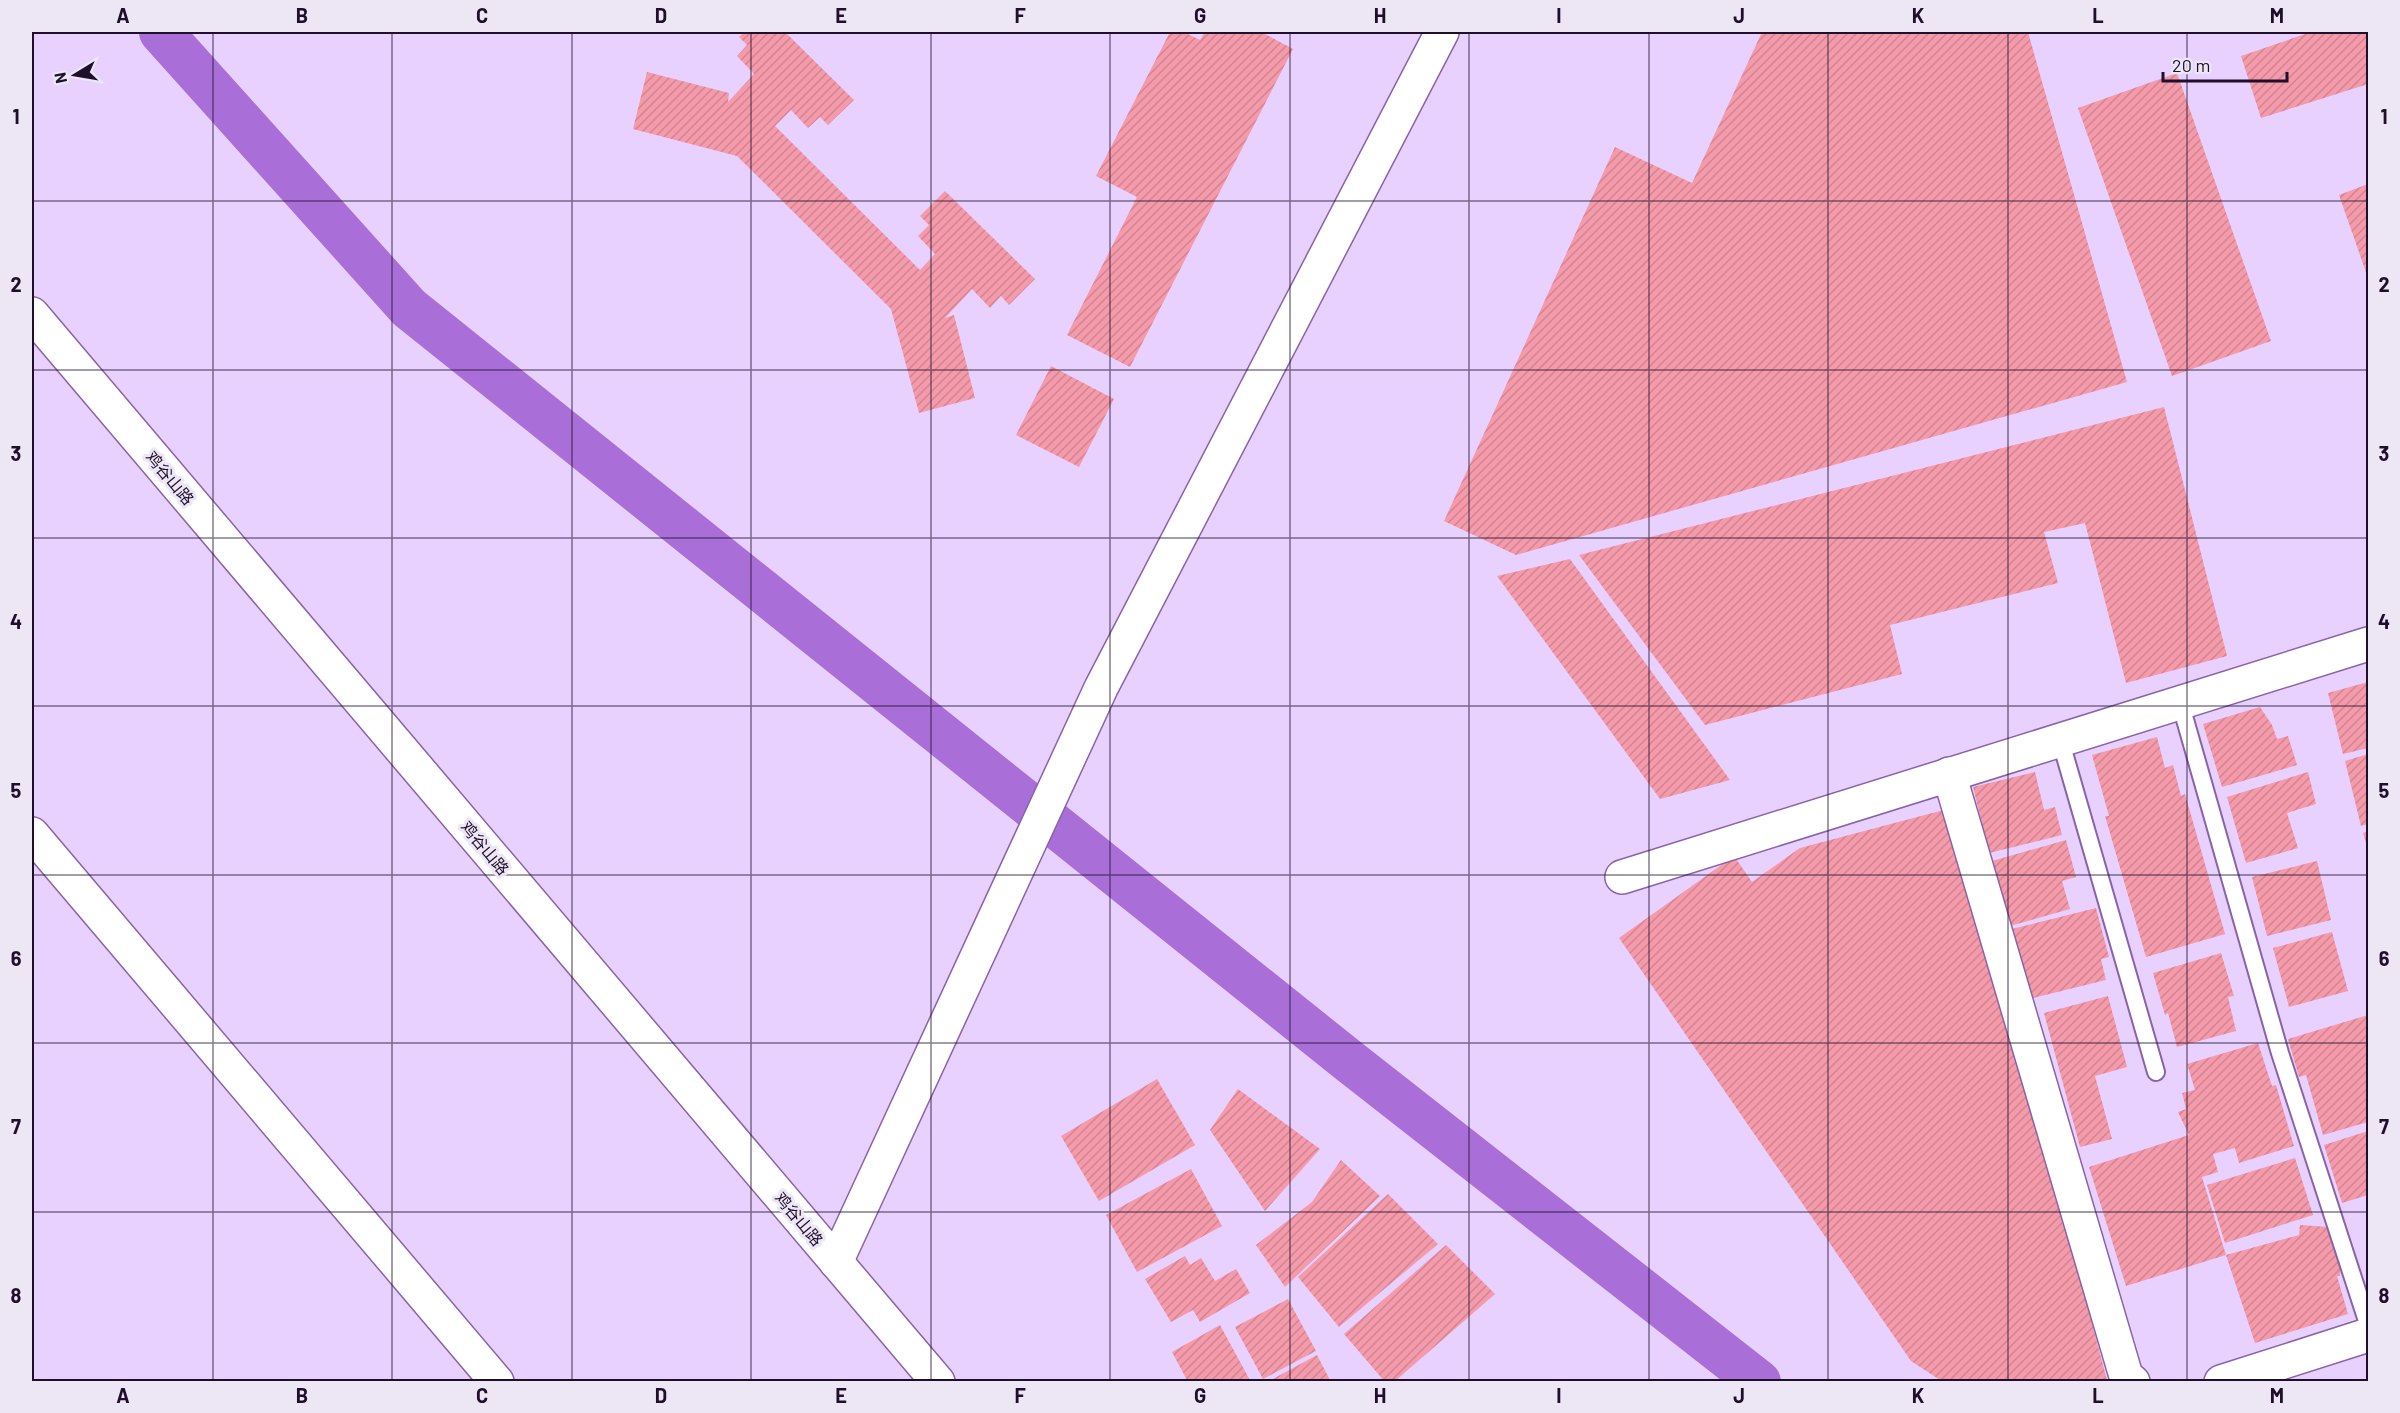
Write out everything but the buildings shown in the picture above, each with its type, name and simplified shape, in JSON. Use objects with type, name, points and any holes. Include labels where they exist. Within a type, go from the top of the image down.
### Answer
[{"type":"street","points":[[836,1262],[1101,688],[1442,32]]},
{"type":"street","name":"鸡谷山路","points":[[32,314],[938,1382]]},
{"type":"street","points":[[1622,877],[2368,644]]},
{"type":"street","points":[[1949,774],[2126,1376],[2133,1382]]},
{"type":"street","points":[[32,834],[497,1382]]},
{"type":"street","points":[[2221,1382],[2368,1335]]},
{"type":"lane","points":[[2180,702],[2280,1053],[2368,1324]]},
{"type":"lane","points":[[2060,739],[2156,1072]]},
{"type":"waterway","points":[[161,32],[409,308],[1349,1061],[1759,1382]]}]
